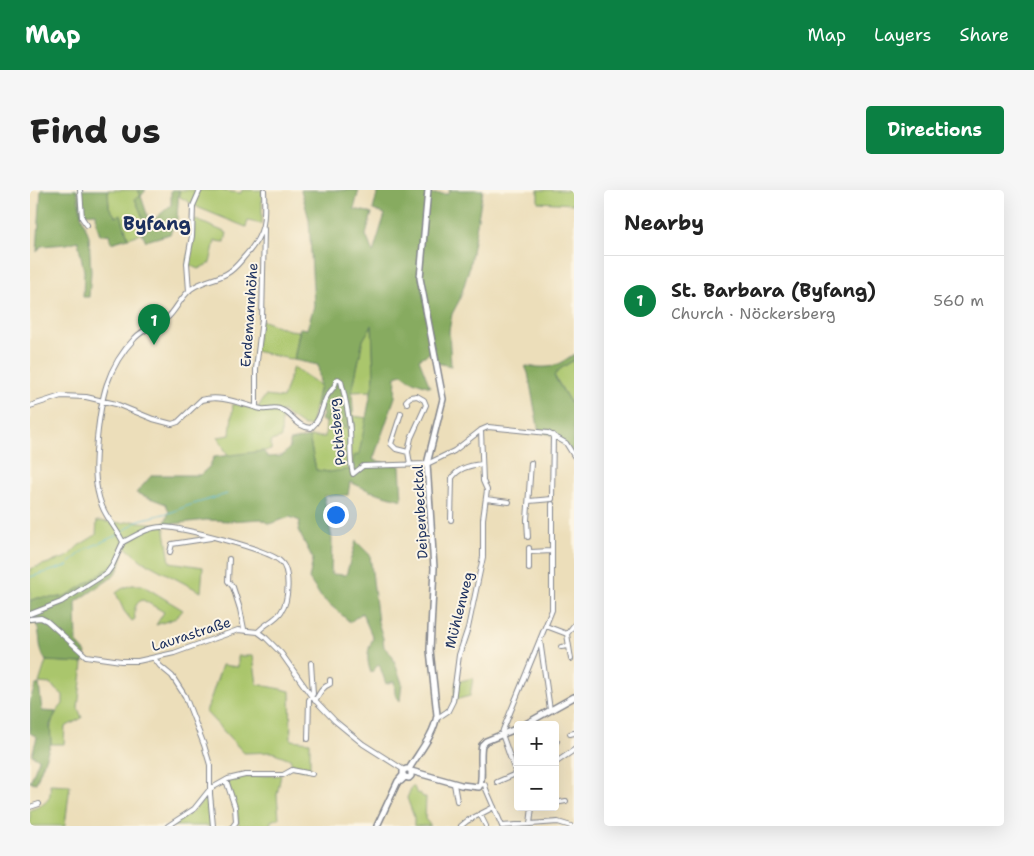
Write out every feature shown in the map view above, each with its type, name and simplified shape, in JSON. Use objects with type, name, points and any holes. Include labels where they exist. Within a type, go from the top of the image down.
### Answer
[{"type":"main road","name":"Deipenbecktal","points":[[428,190],[420,278],[443,399],[427,464],[434,568],[430,650],[436,720]]},
{"type":"main road","points":[[531,721],[574,696]]},
{"type":"main road","points":[[377,826],[396,784],[407,773],[436,720]]},
{"type":"main road","points":[[407,773],[421,774],[454,784],[478,787],[481,784],[482,744],[514,730]]},
{"type":"street","points":[[80,190],[82,218],[87,225]]},
{"type":"street","points":[[189,291],[186,263],[192,236],[193,206],[200,190]]},
{"type":"street","name":"Endemannhöhe","points":[[256,406],[256,369],[262,319],[264,190]]},
{"type":"street","points":[[123,542],[106,515],[97,491],[94,470],[102,400],[112,371],[131,342],[144,330],[167,318],[178,302],[189,291],[202,283],[233,270],[256,244],[264,226]]},
{"type":"street","name":"Pothsberg","points":[[102,400],[172,424],[178,422],[197,402],[203,399],[228,398],[237,403],[263,409],[281,409],[302,426],[311,428],[320,416],[327,396],[334,388],[336,381],[340,380],[350,424],[353,474],[363,466],[410,464]]},
{"type":"street","points":[[30,406],[61,396],[102,400]]},
{"type":"street","points":[[407,403],[406,401],[410,397],[417,396],[424,400],[426,405],[414,428],[408,452],[410,464],[427,464],[454,451],[481,430],[491,427],[544,432],[553,435],[566,443],[574,456]]},
{"type":"street","points":[[401,413],[391,444],[396,449],[408,452]]},
{"type":"street","name":"Mühlenweg","points":[[436,720],[448,711],[453,701],[459,655],[468,628],[483,557],[487,490],[482,481],[481,430]]},
{"type":"street","points":[[529,501],[552,499],[553,435]]},
{"type":"street","points":[[528,537],[531,463]]},
{"type":"street","points":[[451,520],[452,478],[454,474],[466,467],[482,464]]},
{"type":"street","points":[[486,499],[509,502]]},
{"type":"street","points":[[514,766],[502,734],[546,626],[552,606],[552,504]]},
{"type":"street","points":[[30,614],[61,602],[107,573],[123,542],[143,531],[161,527],[213,537],[277,558],[285,566],[287,572],[287,586],[282,610],[258,632],[281,653],[313,699],[341,726],[363,744],[407,773]]},
{"type":"street","points":[[170,552],[172,544],[213,537]]},
{"type":"street","points":[[529,570],[529,550],[552,551]]},
{"type":"street","points":[[229,559],[228,581],[233,587],[244,629]]},
{"type":"street","name":"Laurastraße","points":[[30,618],[41,618],[47,621],[90,658],[138,661],[189,648],[226,633],[244,629],[258,632]]},
{"type":"street","points":[[571,659],[567,634],[574,625]]},
{"type":"street","points":[[546,626],[567,634]]},
{"type":"street","points":[[540,640],[550,710]]},
{"type":"street","points":[[561,647],[569,646]]},
{"type":"street","points":[[154,658],[172,676],[188,703],[210,765],[213,826]]},
{"type":"street","points":[[311,663],[313,699]]},
{"type":"street","points":[[308,739],[309,700],[313,699],[328,684],[330,685]]},
{"type":"street","points":[[559,760],[574,750]]},
{"type":"street","points":[[168,826],[194,809],[210,789],[237,776],[283,775],[292,770],[312,774]]},
{"type":"street","points":[[497,782],[514,774]]},
{"type":"street","points":[[226,780],[235,807],[236,822],[233,826]]},
{"type":"street","points":[[454,784],[457,801]]},
{"type":"street","points":[[481,784],[485,787],[502,826],[558,822],[571,826]]},
{"type":"street","points":[[559,802],[566,801]]},
{"type":"street","points":[[30,807],[38,804]]},
{"type":"street","points":[[461,826],[494,807]]},
{"type":"street","points":[[530,824],[532,811]]},
{"type":"street","points":[[480,814],[486,826]]},
{"type":"green space","points":[[41,190],[77,190],[81,215],[89,236],[91,272],[89,297],[83,297],[84,271],[78,241],[41,246],[37,252]]},
{"type":"green space","points":[[79,190],[108,190],[109,207],[116,217],[121,214],[128,238],[111,243],[109,234],[100,235],[96,213],[82,214]]},
{"type":"green space","points":[[108,190],[138,190],[141,196],[135,199],[147,227],[142,233],[128,238],[121,215],[116,217],[109,207]]},
{"type":"green space","points":[[138,190],[146,190],[141,196]]},
{"type":"green space","points":[[171,190],[179,190],[177,218],[170,234],[146,241],[142,233],[147,227],[135,199],[141,196],[150,223],[171,205]]},
{"type":"green space","points":[[179,190],[223,190],[241,193],[242,190],[262,190],[262,224],[248,221],[246,227],[199,208],[180,197]]},
{"type":"green space","points":[[301,190],[359,190],[354,209],[372,213],[366,235],[373,253],[385,214],[373,210],[378,190],[427,190],[428,194],[448,194],[449,190],[483,190],[469,269],[460,299],[452,314],[449,331],[451,366],[437,363],[419,273],[433,351],[419,359],[430,387],[410,380],[402,374],[396,376],[395,397],[373,460],[400,466],[402,500],[370,491],[350,482],[348,495],[324,496],[332,539],[331,574],[346,575],[356,541],[370,555],[378,622],[384,647],[392,655],[402,683],[400,701],[395,694],[394,681],[386,684],[379,664],[371,673],[368,655],[373,638],[362,613],[350,622],[321,597],[309,579],[313,559],[298,530],[300,521],[290,517],[269,524],[261,519],[206,520],[164,525],[169,512],[166,504],[136,493],[152,475],[200,475],[209,467],[214,457],[263,451],[268,457],[282,456],[290,447],[290,441],[309,437],[316,470],[329,472],[352,469],[354,456],[359,454],[374,377],[372,325],[363,340],[352,392],[354,426],[344,428],[338,413],[330,414],[326,423],[321,420],[323,414],[316,405],[320,385],[318,365],[294,360],[300,328],[307,329],[314,306],[309,219]]},
{"type":"green space","points":[[538,190],[574,190],[574,204],[538,202]]},
{"type":"green space","points":[[194,219],[227,233],[225,242],[215,241],[210,263],[198,269],[187,264],[194,235]]},
{"type":"green space","points":[[261,320],[289,330],[299,331],[294,360],[255,351]]},
{"type":"green space","points":[[372,324],[374,377],[372,391],[352,392],[363,340]]},
{"type":"green space","points":[[574,354],[574,360],[560,369],[554,376],[574,409],[574,455],[568,446],[559,439],[539,432],[525,366],[541,367],[556,365]]},
{"type":"green space","points":[[574,360],[574,409],[554,375]]},
{"type":"green space","points":[[293,367],[320,385],[311,426],[304,426],[282,411],[281,438],[271,441],[271,450],[228,456],[218,437],[230,435],[233,404],[257,409],[265,396],[283,398]]},
{"type":"green space","points":[[339,413],[344,428],[354,426],[353,416],[367,418],[359,454],[351,470],[329,472],[316,470],[309,437],[325,437],[326,423],[330,414]]},
{"type":"green space","points":[[97,521],[122,523],[131,521],[164,525],[170,562],[203,567],[201,592],[142,561],[125,547],[119,569],[111,566],[66,596],[38,598],[30,601],[30,569],[67,557],[78,546],[96,535]]},
{"type":"green space","points":[[111,566],[119,569],[111,578],[76,602],[77,643],[86,653],[83,663],[46,661],[41,652],[36,623],[30,625],[30,601],[45,597],[57,598],[65,596]]},
{"type":"green space","points":[[132,585],[142,585],[183,610],[176,618],[156,625],[164,612],[143,600],[136,605],[135,619],[132,621],[124,611],[116,593]]},
{"type":"green space","points":[[238,656],[253,656],[257,684],[290,691],[291,740],[310,742],[310,771],[293,767],[290,759],[272,752],[244,753],[206,712],[222,665],[238,667]]},
{"type":"green space","points":[[46,661],[83,663],[78,708],[82,718],[65,727],[64,744],[51,744],[52,722],[63,704],[63,695],[50,684],[39,683]]},
{"type":"green space","points":[[473,678],[470,696],[454,700],[456,682]]},
{"type":"green space","points":[[39,684],[42,711],[56,712],[50,725],[51,743],[36,783],[30,782],[39,759],[32,755],[37,737],[30,733],[30,699],[36,685]]},
{"type":"green space","points":[[281,775],[277,795],[279,818],[271,821],[270,826],[239,826],[236,807],[227,780],[237,777]]},
{"type":"green space","points":[[50,784],[70,785],[65,826],[30,826],[30,810],[40,806],[49,799]]},
{"type":"green space","points":[[412,786],[417,794],[420,793],[423,797],[426,797],[425,819],[431,826],[414,826],[414,817],[407,798]]},
{"type":"green space","points":[[209,794],[212,826],[172,826],[195,809]]},
{"type":"waterway","points":[[121,533],[139,520],[172,512],[227,494]]},
{"type":"waterway","points":[[30,577],[67,566],[86,549],[117,535]]},
{"type":"place","name":"St. Barbara (Byfang)","points":[[154,345]]},
{"type":"district","name":"Byfang","points":[[157,223]]}]
